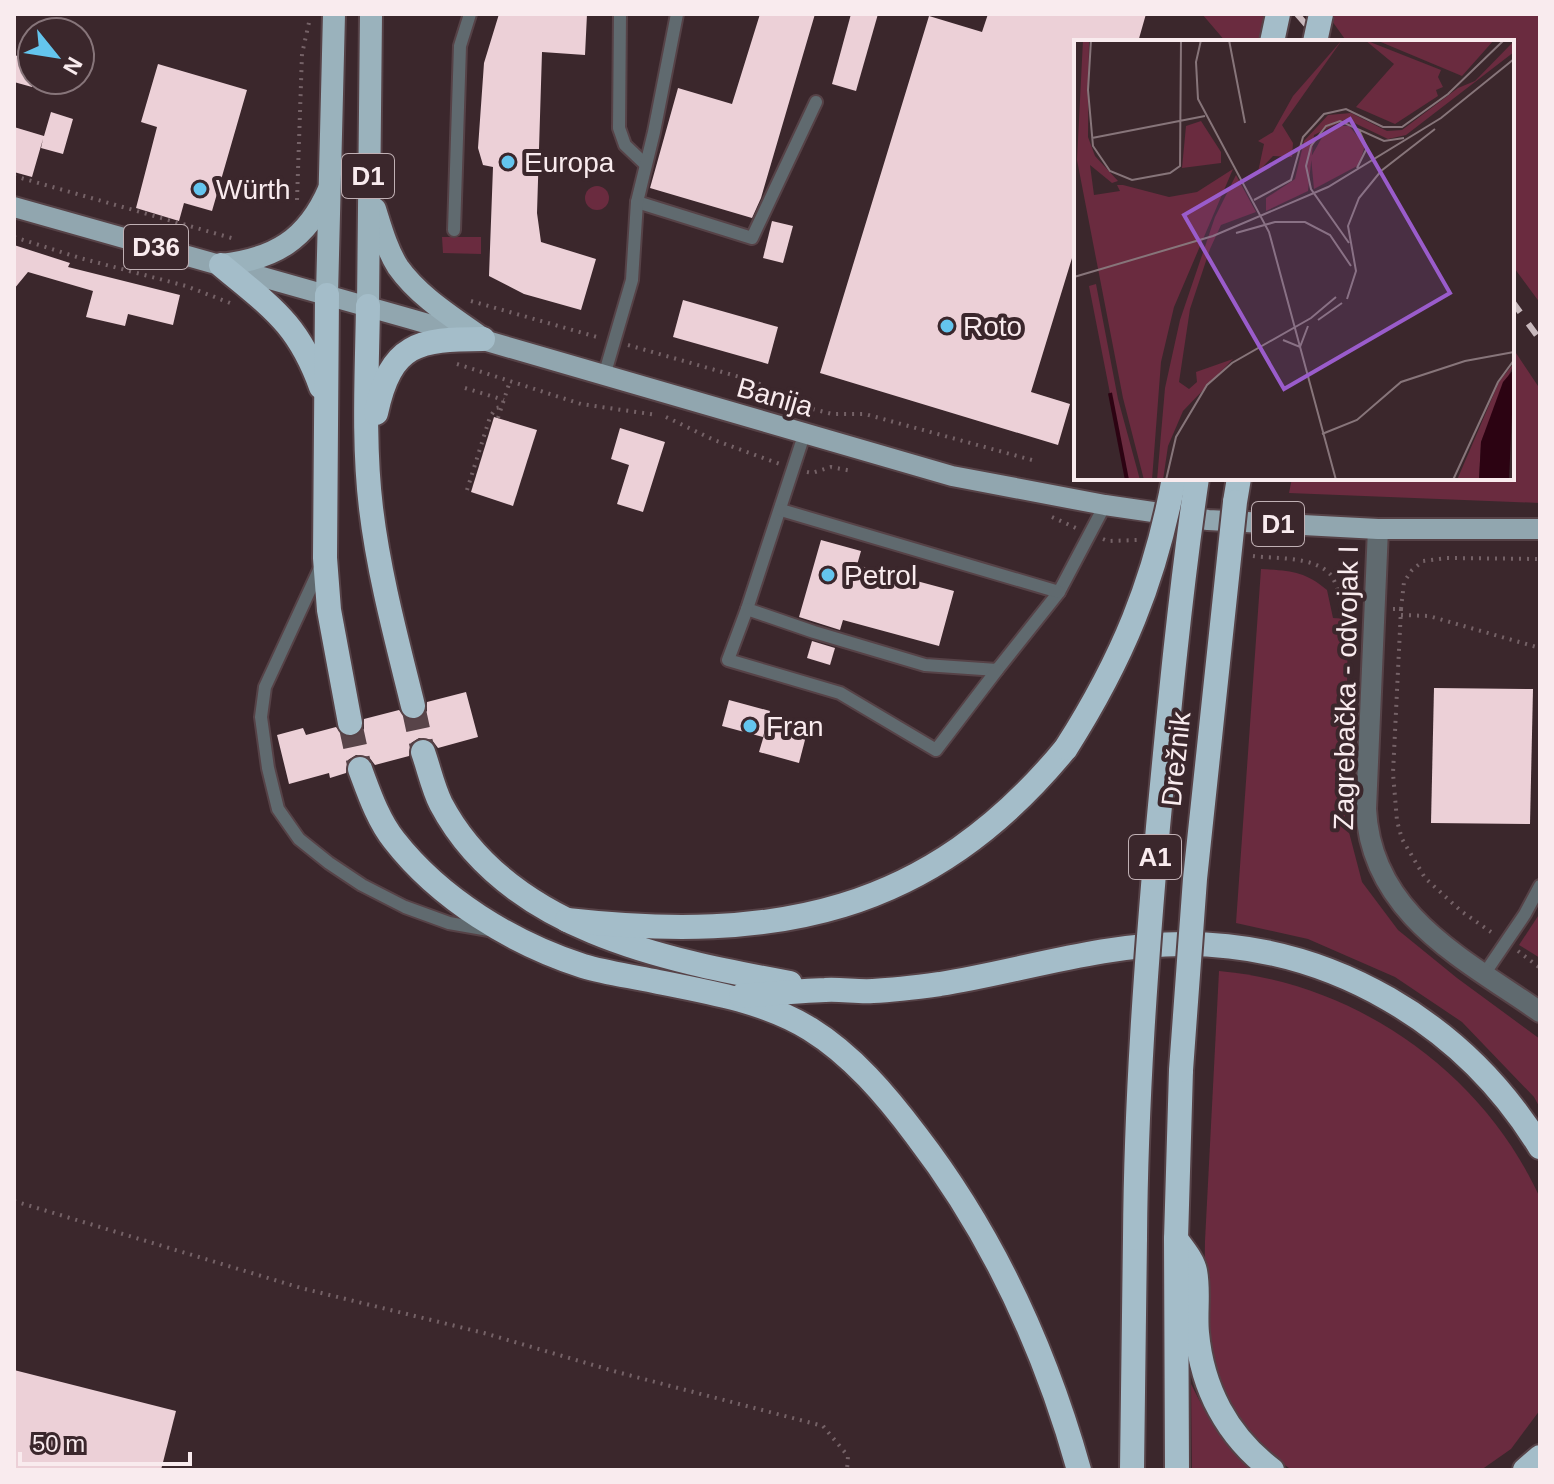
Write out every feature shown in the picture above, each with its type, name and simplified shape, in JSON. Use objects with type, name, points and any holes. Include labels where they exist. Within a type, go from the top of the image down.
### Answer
[{"type":"highway","name":"D1","points":[[327,295],[334,14]]},
{"type":"highway","name":"D1","points":[[368,306],[371,14]]},
{"type":"highway","points":[[1272,40],[1278,14]]},
{"type":"highway","points":[[1315,40],[1321,14]]},
{"type":"highway","points":[[221,265],[251,262],[292,241],[320,209],[331,185]]},
{"type":"highway","points":[[368,186],[397,265],[435,304],[483,339]]},
{"type":"highway","points":[[221,265],[289,324],[310,358],[327,403]]},
{"type":"highway","points":[[327,295],[325,558],[329,610],[350,723]]},
{"type":"highway","points":[[368,306],[367,455],[370,505],[377,552],[413,706]]},
{"type":"highway","points":[[367,455],[380,395],[391,371],[404,354],[414,347],[436,341],[483,339]]},
{"type":"highway","points":[[567,920],[613,925],[727,926],[796,918],[856,903],[908,881],[951,856],[993,825],[1037,784],[1066,748],[1095,702],[1121,653],[1149,582],[1174,480]]},
{"type":"highway","name":"Drežnik","points":[[1132,1470],[1135,1149],[1150,919],[1173,676],[1197,480]]},
{"type":"highway","name":"Drežnik","points":[[1176,1239],[1181,1070],[1195,879],[1213,690],[1239,480]]},
{"type":"highway","points":[[423,752],[441,803],[470,845],[490,867],[527,898],[567,920],[680,960],[828,990]]},
{"type":"highway","points":[[360,769],[373,804],[392,839],[461,904],[508,934],[585,967],[726,997],[775,1011],[809,1028],[843,1053],[892,1103],[939,1164],[987,1239],[1026,1320],[1060,1403],[1079,1470]]},
{"type":"highway","points":[[726,997],[828,990],[873,991],[939,984],[1145,946],[1184,944],[1269,953],[1305,963],[1363,986],[1407,1008],[1434,1027],[1483,1072],[1523,1120],[1540,1147]]},
{"type":"highway","points":[[1176,1239],[1195,1269],[1196,1330],[1202,1369],[1218,1408],[1239,1441],[1272,1470]]},
{"type":"highway","name":"A1","points":[[1176,1239],[1177,1470]]},
{"type":"highway","points":[[1525,1470],[1540,1457]]},
{"type":"main road","name":"Banija","points":[[14,207],[368,306],[952,476],[1105,505],[1208,520],[1378,529],[1540,529]]},
{"type":"street","name":"Zagrebačka - odvojak I","points":[[1378,529],[1383,610],[1366,809],[1371,850],[1394,897],[1412,917],[1442,943],[1540,1012]]},
{"type":"lane","points":[[454,230],[460,46],[470,14]]},
{"type":"lane","points":[[620,14],[619,128],[625,145],[645,164]]},
{"type":"lane","points":[[604,376],[632,280],[637,202],[677,14]]},
{"type":"lane","points":[[637,202],[752,238],[816,102]]},
{"type":"lane","points":[[804,435],[728,660],[840,693],[936,750],[1059,592],[1105,505]]},
{"type":"lane","points":[[781,510],[1059,592]]},
{"type":"lane","points":[[325,558],[265,687],[261,717],[278,809],[299,839],[362,885],[405,907],[449,923],[508,934]]},
{"type":"lane","points":[[747,609],[925,665],[997,670]]},
{"type":"lane","points":[[1485,973],[1540,886]]},
{"type":"path","points":[[294,208],[297,198],[302,54],[311,14]]},
{"type":"path","points":[[14,176],[240,240]]},
{"type":"path","points":[[14,237],[186,286],[239,306]]},
{"type":"path","points":[[467,300],[602,336]]},
{"type":"path","points":[[629,345],[757,382],[778,398]]},
{"type":"path","points":[[460,365],[581,404],[664,416],[762,458]]},
{"type":"path","points":[[498,418],[510,381]]},
{"type":"path","points":[[465,388],[504,400]]},
{"type":"path","points":[[467,490],[490,417],[496,408],[502,407]]},
{"type":"path","points":[[805,407],[832,414],[865,414],[1032,460]]},
{"type":"path","points":[[1540,559],[1447,558],[1423,561],[1412,570],[1404,582],[1401,612],[1393,773],[1397,821],[1402,839],[1425,878],[1461,911],[1540,968]]},
{"type":"path","points":[[1383,610],[1429,616],[1540,648],[1540,662]]},
{"type":"path","points":[[1383,610],[1401,612]]},
{"type":"path","points":[[14,1201],[301,1288],[484,1333],[617,1372],[823,1426],[848,1456],[847,1470]]},
{"type":"shaded area","points":[[1202,14],[1261,14],[1282,40],[1224,40]]},
{"type":"shaded area","points":[[1327,14],[1540,14],[1540,303],[1514,268],[1514,40],[1346,40]]},
{"type":"shaded area","points":[[597,186],[606,189],[609,198],[606,207],[597,210],[588,207],[585,198],[588,189]]},
{"type":"shaded area","points":[[442,237],[481,237],[481,254],[443,253]]},
{"type":"shaded area","points":[[1514,350],[1540,389],[1540,503],[1289,493],[1292,480],[1514,480]]},
{"type":"shaded area","points":[[1261,569],[1289,572],[1311,579],[1327,590],[1333,618],[1348,619],[1345,817],[1362,882],[1398,930],[1540,1039],[1540,1108],[1534,1097],[1462,1022],[1395,977],[1308,939],[1236,923]]},
{"type":"shaded area","points":[[1540,913],[1540,958],[1519,945]]},
{"type":"shaded area","points":[[1219,971],[1270,979],[1319,994],[1366,1015],[1410,1042],[1450,1074],[1485,1111],[1515,1153],[1540,1198],[1540,1410],[1511,1449],[1481,1470],[1292,1470],[1268,1454],[1244,1430],[1211,1368],[1204,1315],[1205,1241]]},
{"type":"shaded area","points":[[1191,1384],[1218,1431],[1253,1470],[1192,1470]]},
{"type":"building","points":[[499,14],[587,14],[585,55],[542,52],[537,213],[541,242],[596,259],[581,310],[524,294],[489,276],[493,167],[483,165],[478,148],[484,63]]},
{"type":"building","points":[[760,14],[815,14],[761,198],[752,218],[650,188],[678,88],[732,104]]},
{"type":"building","points":[[851,14],[878,14],[856,91],[832,84]]},
{"type":"building","points":[[988,14],[1146,14],[1139,40],[1074,40],[1074,252],[1031,392],[1070,404],[1058,445],[820,373],[929,16],[982,32]]},
{"type":"building","points":[[14,55],[16,83],[14,82]]},
{"type":"building","points":[[158,64],[247,90],[212,211],[184,203],[179,221],[136,208],[157,127],[141,122]]},
{"type":"building","points":[[51,112],[73,119],[63,154],[41,148],[43,139],[32,177],[14,172],[14,127],[44,136]]},
{"type":"building","points":[[772,221],[793,226],[783,263],[763,258]]},
{"type":"building","points":[[14,245],[70,263],[68,267],[180,295],[173,325],[128,314],[125,326],[86,317],[93,291],[28,272],[14,289]]},
{"type":"building","points":[[683,300],[778,327],[768,364],[673,337]]},
{"type":"building","points":[[494,417],[537,430],[513,506],[471,492]]},
{"type":"building","points":[[620,428],[665,442],[643,512],[617,504],[629,465],[611,459]]},
{"type":"building","points":[[821,540],[861,551],[857,565],[954,591],[939,646],[843,620],[840,630],[799,617]]},
{"type":"building","points":[[812,641],[835,648],[830,665],[807,658]]},
{"type":"building","points":[[1434,688],[1533,689],[1530,824],[1431,823]]},
{"type":"building","points":[[466,692],[478,737],[438,748],[432,740],[419,738],[411,743],[409,756],[375,765],[369,757],[356,755],[348,760],[346,773],[330,778],[329,773],[289,784],[277,735],[303,728],[306,735],[336,727],[344,737],[353,738],[364,729],[364,719],[399,710],[408,720],[417,720],[427,711],[427,702]]},
{"type":"building","points":[[729,700],[770,711],[763,737],[722,726]]},
{"type":"building","points":[[767,725],[806,736],[799,763],[759,752]]},
{"type":"building","points":[[14,1370],[176,1411],[161,1470],[14,1470]]},
{"type":"tunnel","points":[[413,706],[423,752]]},
{"type":"tunnel","points":[[350,723],[360,769]]},
{"type":"railway","points":[[1297,14],[1319,40]]},
{"type":"railway","points":[[1514,304],[1540,340]]},
{"type":"place","name":"Europa","points":[[508,162]]},
{"type":"place","name":"Würth","points":[[200,189]]},
{"type":"place","name":"Roto","points":[[947,326]]},
{"type":"place","name":"Petrol","points":[[828,575]]},
{"type":"place","name":"Fran","points":[[750,726]]}]
